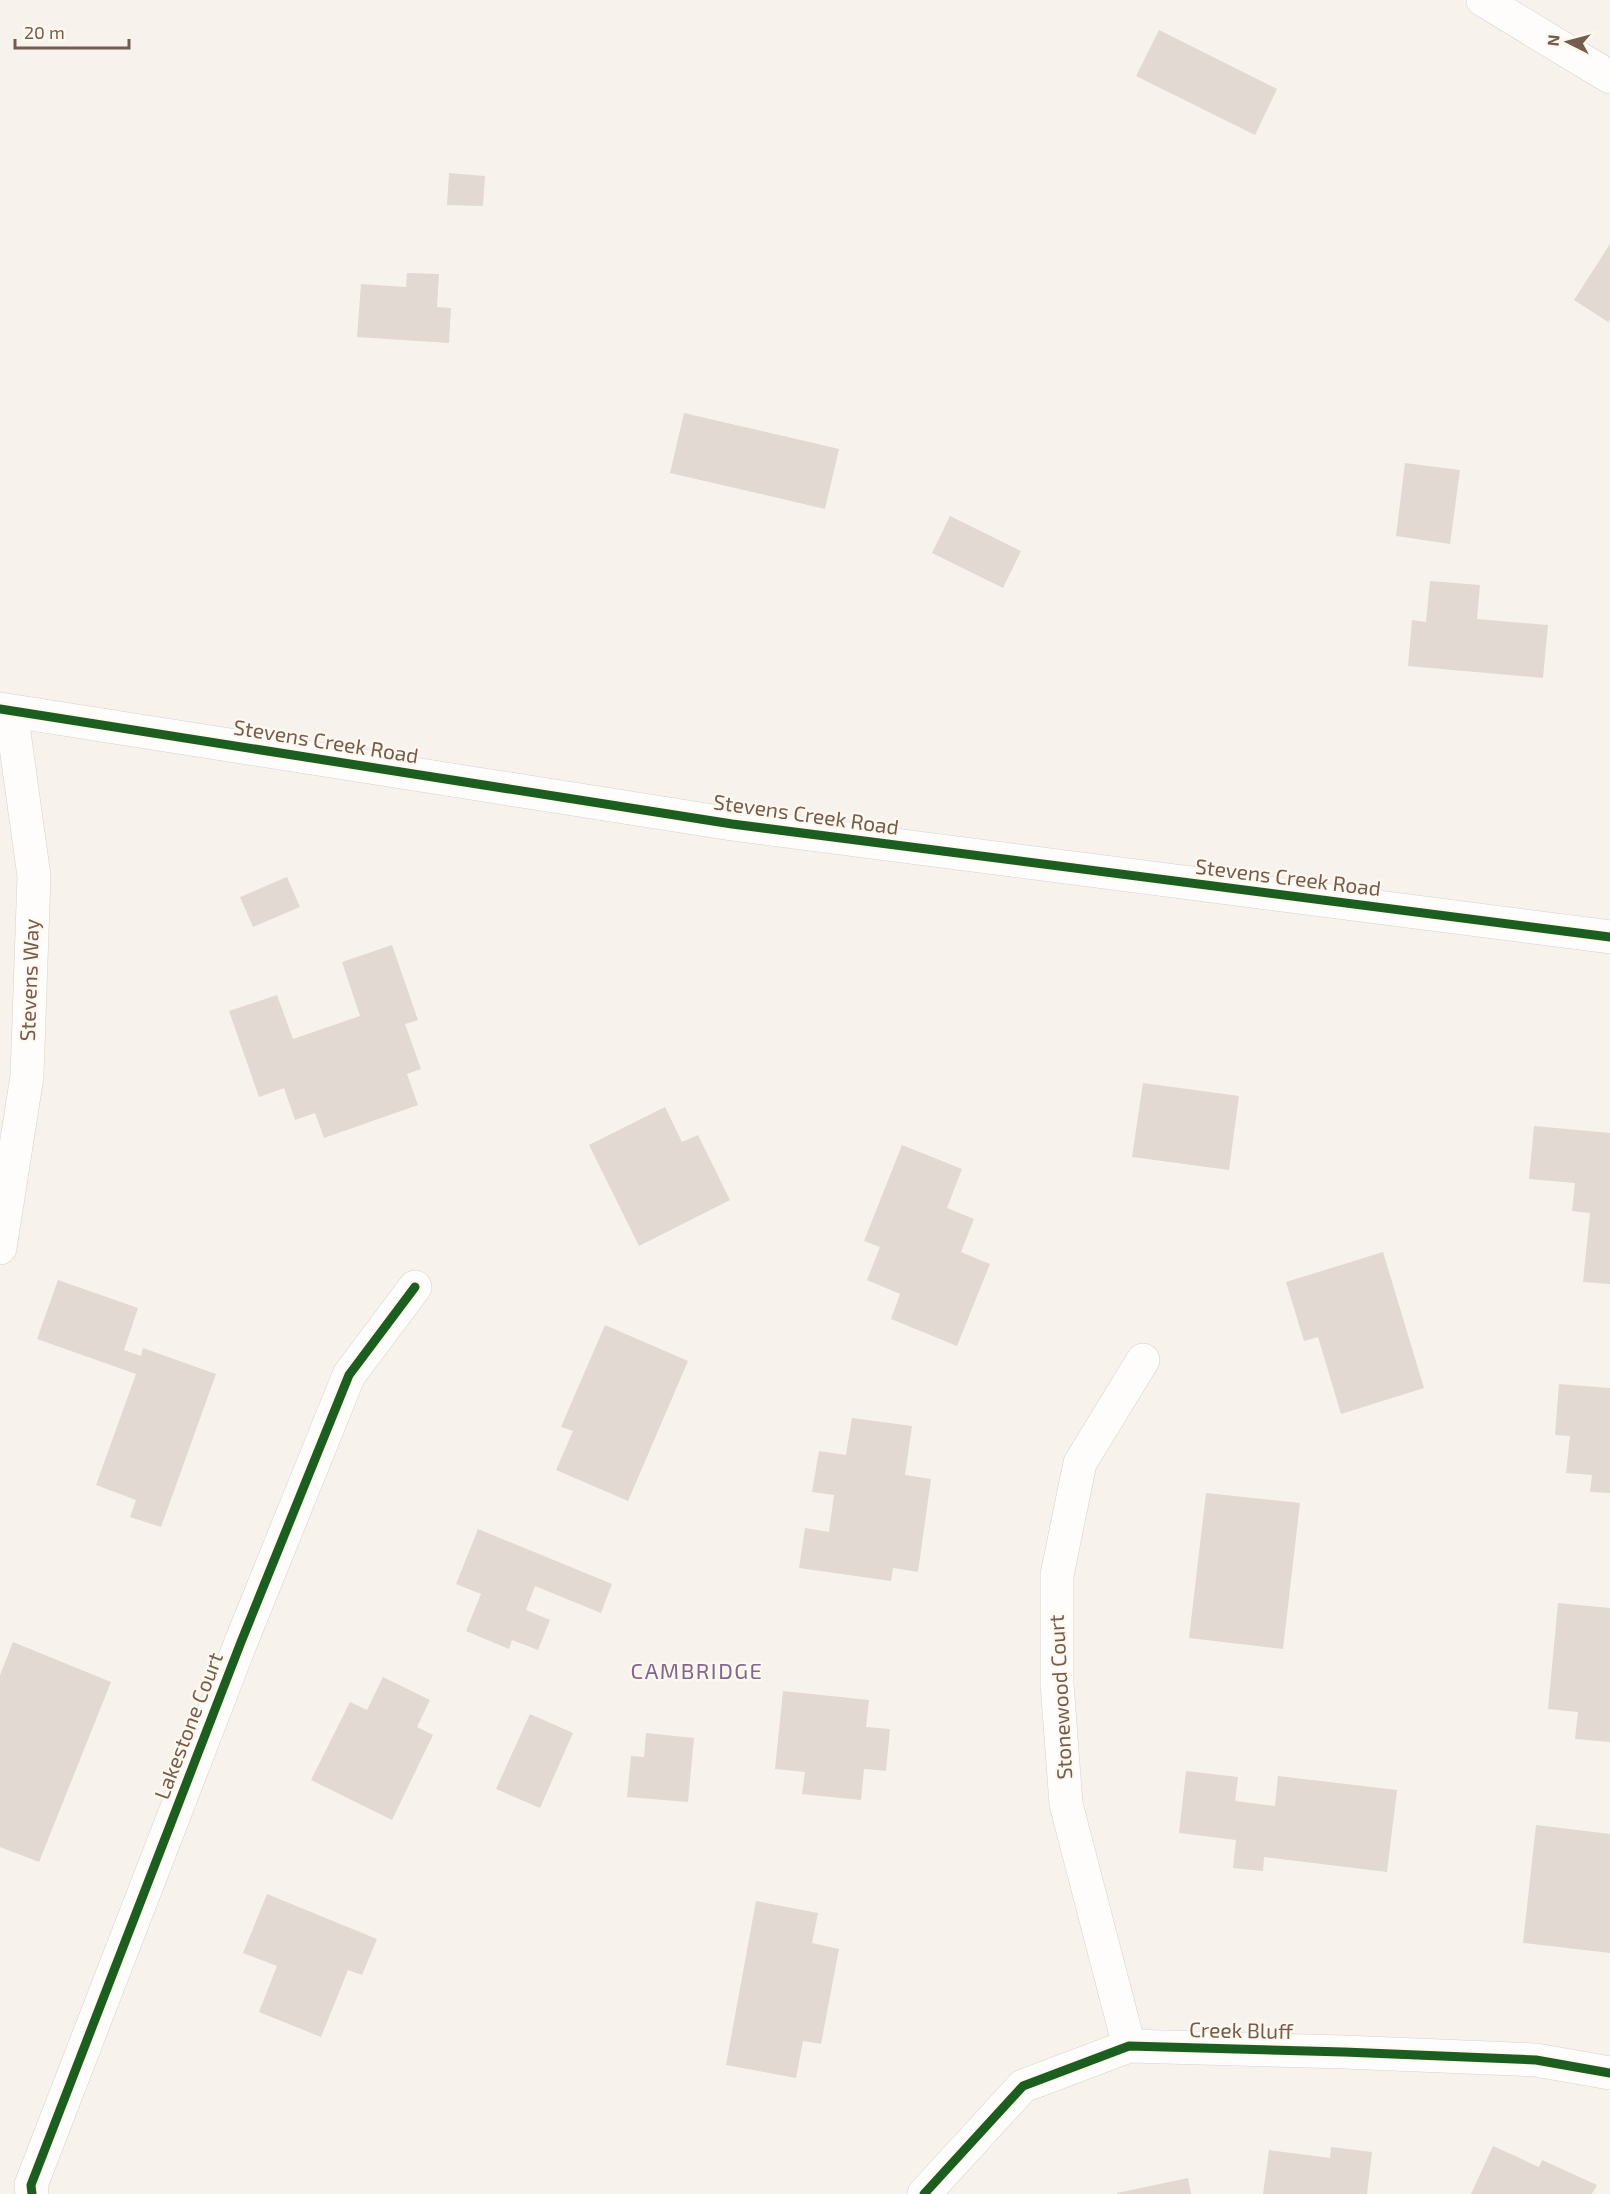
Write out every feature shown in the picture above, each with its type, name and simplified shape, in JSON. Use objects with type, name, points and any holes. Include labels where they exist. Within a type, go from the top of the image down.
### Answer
[{"type":"street","points":[[1483,0],[1610,77]]},
{"type":"street","name":"Stevens Creek Road","points":[[6,710],[732,824],[1610,937]]},
{"type":"street","name":"Stevens Way","points":[[0,1248],[27,1076],[34,876],[6,710]]},
{"type":"street","name":"Lakestone Court","points":[[32,2194],[31,2185],[241,1642],[348,1376],[416,1287]]},
{"type":"street","name":"Stonewood Court","points":[[1130,2046],[1066,1804],[1057,1683],[1057,1575],[1080,1464],[1143,1360]]},
{"type":"street","name":"Creek Bluff","points":[[924,2194],[1023,2086],[1130,2046],[1536,2060],[1610,2073]]},
{"type":"building","points":[[1159,30],[1277,89],[1255,135],[1136,76]]},
{"type":"building","points":[[449,173],[485,176],[483,206],[447,205]]},
{"type":"building","points":[[1610,244],[1610,319],[1608,322],[1574,300]]},
{"type":"building","points":[[407,273],[439,274],[437,307],[451,308],[449,343],[357,337],[361,284],[406,287]]},
{"type":"building","points":[[684,413],[839,449],[825,509],[670,473]]},
{"type":"building","points":[[1405,463],[1460,470],[1450,544],[1396,536]]},
{"type":"building","points":[[950,516],[1021,551],[1003,588],[932,553]]},
{"type":"building","points":[[1430,581],[1480,585],[1477,619],[1548,625],[1543,678],[1408,666],[1412,620],[1426,622]]},
{"type":"building","points":[[287,877],[300,907],[253,927],[240,897]]},
{"type":"building","points":[[392,945],[418,1020],[405,1024],[421,1069],[407,1074],[418,1105],[324,1138],[315,1113],[295,1120],[284,1088],[259,1097],[229,1011],[277,995],[293,1039],[360,1016],[342,962]]},
{"type":"building","points":[[1143,1083],[1239,1096],[1229,1170],[1132,1157]]},
{"type":"building","points":[[665,1107],[682,1142],[698,1135],[730,1200],[639,1246],[589,1145]]},
{"type":"building","points":[[1534,1126],[1610,1133],[1610,1284],[1583,1282],[1590,1213],[1572,1211],[1575,1183],[1529,1179]]},
{"type":"building","points":[[902,1145],[962,1169],[947,1208],[974,1219],[961,1252],[990,1264],[957,1346],[891,1319],[900,1294],[867,1280],[880,1247],[864,1241]]},
{"type":"building","points":[[1383,1252],[1424,1388],[1341,1414],[1318,1337],[1304,1341],[1286,1282]]},
{"type":"building","points":[[58,1280],[138,1308],[124,1350],[141,1356],[143,1348],[216,1374],[161,1527],[130,1517],[136,1500],[96,1485],[136,1374],[37,1339]]},
{"type":"building","points":[[605,1325],[688,1361],[628,1501],[556,1470],[573,1431],[561,1427]]},
{"type":"building","points":[[1559,1384],[1610,1388],[1610,1493],[1590,1492],[1592,1475],[1566,1473],[1570,1436],[1555,1435]]},
{"type":"building","points":[[852,1418],[912,1426],[905,1475],[931,1479],[918,1572],[893,1568],[891,1581],[799,1568],[805,1528],[829,1532],[834,1495],[812,1492],[819,1451],[846,1455]]},
{"type":"building","points":[[1206,1493],[1300,1503],[1283,1649],[1189,1638]]},
{"type":"building","points":[[478,1529],[612,1584],[601,1613],[535,1586],[526,1610],[550,1620],[538,1650],[512,1640],[509,1649],[466,1631],[481,1594],[456,1584]]},
{"type":"building","points":[[1558,1603],[1610,1608],[1610,1742],[1575,1739],[1578,1712],[1548,1709]]},
{"type":"building","points":[[13,1642],[111,1682],[39,1862],[0,1847],[0,1675]]},
{"type":"building","points":[[383,1677],[430,1700],[417,1727],[433,1735],[392,1820],[311,1780],[350,1702],[367,1710]]},
{"type":"building","points":[[783,1691],[869,1700],[866,1727],[890,1729],[886,1771],[864,1769],[861,1800],[802,1794],[805,1772],[775,1769]]},
{"type":"building","points":[[530,1714],[573,1733],[540,1808],[496,1789]]},
{"type":"building","points":[[646,1733],[694,1738],[688,1802],[627,1797],[631,1756],[644,1757]]},
{"type":"building","points":[[1186,1771],[1238,1777],[1235,1801],[1275,1806],[1278,1776],[1397,1790],[1387,1872],[1264,1857],[1263,1871],[1233,1868],[1236,1840],[1179,1833]]},
{"type":"building","points":[[1536,1825],[1610,1834],[1610,1953],[1523,1943]]},
{"type":"building","points":[[267,1894],[377,1939],[362,1975],[348,1970],[321,2037],[259,2012],[277,1966],[243,1953]]},
{"type":"building","points":[[756,1901],[818,1913],[812,1943],[839,1949],[821,2044],[803,2041],[796,2078],[726,2065]]},
{"type":"building","points":[[1493,2146],[1539,2167],[1542,2160],[1597,2185],[1592,2194],[1471,2194]]},
{"type":"building","points":[[1331,2147],[1372,2152],[1367,2194],[1263,2194],[1269,2150],[1330,2158]]},
{"type":"building","points":[[1188,2178],[1191,2194],[1117,2194],[1117,2193]]},
{"type":"cycle path","points":[[0,709],[732,824],[1610,937]]},
{"type":"cycle path","points":[[32,2194],[31,2185],[241,1642],[349,1375],[415,1287]]},
{"type":"cycle path","points":[[924,2194],[1023,2086],[1129,2046],[1536,2060],[1610,2073]]},
{"type":"district","name":"CAMBRIDGE","points":[[697,1671]]}]
